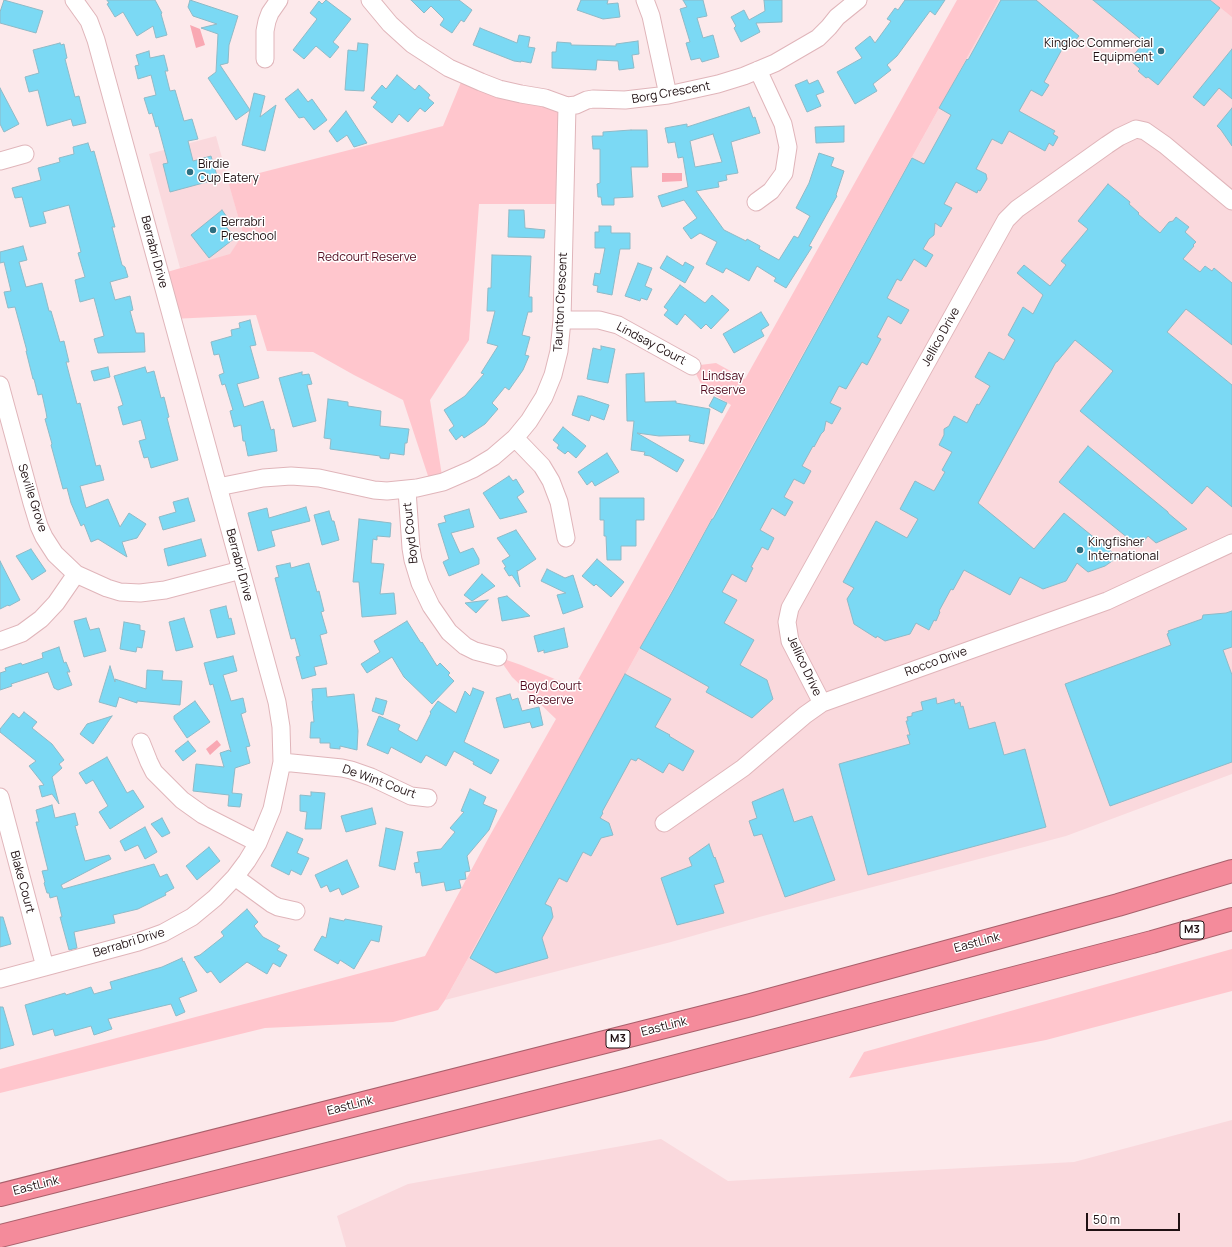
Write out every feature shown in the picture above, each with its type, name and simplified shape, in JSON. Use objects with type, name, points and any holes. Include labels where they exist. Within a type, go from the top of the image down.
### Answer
[{"type":"highway","name":"EastLink","points":[[0,1195],[751,1005],[1118,905],[1232,871]]},
{"type":"highway","points":[[0,1236],[623,1080],[1152,942],[1232,919]]},
{"type":"street","name":"Berrabri Drive","points":[[0,979],[138,942],[163,933],[192,917],[215,898],[235,877],[258,843],[272,809],[282,762],[281,727],[277,702],[241,570],[96,40],[89,21],[74,0]]},
{"type":"street","points":[[265,59],[265,31],[267,21],[270,13],[279,0]]},
{"type":"street","points":[[370,0],[390,24],[412,44],[449,68],[499,88],[545,98],[567,106]]},
{"type":"street","points":[[645,0],[651,16],[668,95]]},
{"type":"street","name":"Borg Crescent","points":[[567,106],[593,99],[625,100],[668,95],[718,84],[758,70],[775,63],[818,38],[837,17],[858,0]]},
{"type":"street","points":[[756,202],[771,191],[784,173],[788,147],[783,124],[758,70]]},
{"type":"street","name":"Taunton Crescent","points":[[218,487],[263,478],[291,476],[318,478],[374,490],[407,490],[440,483],[462,475],[493,457],[515,438],[535,412],[549,386],[559,351],[562,320],[567,106]]},
{"type":"street","name":"Jellico Drive","points":[[822,703],[790,641],[787,622],[790,608],[1006,220],[1017,209],[1119,136],[1136,129],[1145,131],[1165,145],[1232,201]]},
{"type":"street","points":[[0,161],[25,154]]},
{"type":"street","name":"Lindsay Court","points":[[562,320],[599,320],[618,325],[692,366]]},
{"type":"street","name":"Seville Grove","points":[[0,385],[39,526],[55,554],[76,574],[107,588],[120,592],[140,593],[165,590],[241,570]]},
{"type":"street","points":[[515,438],[542,466],[551,480],[559,502],[566,538]]},
{"type":"street","name":"Boyd Court","points":[[407,490],[413,560],[420,583],[431,606],[442,623],[461,643],[475,651],[498,658]]},
{"type":"street","name":"Rocco Drive","points":[[664,823],[743,768],[805,715],[822,703],[1114,598],[1232,543]]},
{"type":"street","points":[[0,641],[22,633],[41,619],[56,603],[76,574]]},
{"type":"street","points":[[141,742],[154,772],[182,800],[203,815],[258,843]]},
{"type":"street","name":"De Wint Court","points":[[282,762],[346,769],[372,777],[411,796],[428,798]]},
{"type":"street","name":"Blake Court","points":[[0,798],[45,967]]},
{"type":"street","points":[[235,877],[272,904],[296,911]]},
{"type":"shaded area","points":[[999,0],[1232,0],[1232,774],[1066,836],[763,916],[671,942],[445,1000]]},
{"type":"shaded area","points":[[190,25],[200,29],[205,45],[196,48]]},
{"type":"shaded area","points":[[216,136],[243,234],[230,255],[180,268],[149,154]]},
{"type":"shaded area","points":[[662,173],[682,173],[682,181],[662,182]]},
{"type":"shaded area","points":[[217,740],[221,745],[210,755],[206,749]]},
{"type":"shaded area","points":[[1232,1120],[1232,1247],[346,1247],[337,1216],[408,1184],[661,1139],[728,1181],[1074,1162]]},
{"type":"green space","points":[[957,0],[999,0],[445,1000],[438,1010],[393,1022],[265,1028],[0,1093],[0,1069],[425,956],[489,837],[556,719],[512,677],[498,657],[574,687],[731,405],[703,388],[692,366],[716,363],[745,379]]},
{"type":"green space","points":[[1211,0],[1232,0],[1232,17]]},
{"type":"green space","name":"Redcourt Reserve","points":[[464,75],[561,104],[565,204],[479,204],[469,340],[430,400],[443,482],[431,485],[403,400],[313,352],[267,351],[256,315],[172,319],[160,274],[230,254],[243,234],[228,181],[443,126]]},
{"type":"green space","points":[[1232,949],[1232,991],[1046,1040],[849,1078],[864,1052]]},
{"type":"building","points":[[4,0],[43,11],[36,33],[0,23],[0,12]]},
{"type":"building","points":[[107,0],[155,0],[162,13],[167,35],[156,38],[153,26],[137,36],[123,12],[115,17],[107,4],[109,3]]},
{"type":"building","points":[[190,0],[238,16],[229,45],[228,63],[220,65],[250,110],[236,120],[208,78],[216,72],[218,34],[201,28],[217,24],[193,16],[188,7]]},
{"type":"building","points":[[326,0],[351,19],[333,42],[339,47],[330,58],[316,46],[304,59],[293,50],[317,19],[310,13],[319,1],[322,4]]},
{"type":"building","points":[[411,0],[459,0],[472,10],[464,22],[461,20],[452,33],[440,25],[444,19],[431,6],[424,13]]},
{"type":"building","points":[[581,0],[608,0],[607,4],[618,3],[620,17],[603,19],[577,10]]},
{"type":"building","points":[[683,0],[703,0],[707,16],[697,18],[703,38],[713,35],[719,57],[702,62],[700,58],[691,60],[686,43],[690,42],[680,9],[687,7]]},
{"type":"building","points":[[764,0],[782,0],[782,22],[756,23],[760,32],[741,42],[734,28],[736,26],[731,17],[744,10],[749,20],[765,11]]},
{"type":"building","points":[[905,0],[945,0],[935,15],[930,11],[897,56],[887,65],[891,70],[873,84],[877,91],[855,104],[837,72],[862,58],[855,48],[870,36],[875,43],[891,21],[887,19],[895,8],[898,10]]},
{"type":"building","points":[[1001,0],[1036,0],[1079,36],[1071,46],[1066,42],[1044,82],[1049,85],[1042,96],[1031,90],[1019,111],[1055,131],[1053,134],[1058,137],[1053,146],[1049,143],[1045,151],[1009,131],[1002,144],[992,139],[976,169],[986,174],[987,179],[980,191],[978,190],[977,193],[956,182],[944,204],[952,208],[941,227],[935,223],[934,235],[929,239],[923,249],[933,255],[926,267],[914,259],[901,281],[897,279],[887,298],[909,310],[901,324],[888,316],[877,337],[881,339],[867,365],[862,362],[846,389],[839,386],[830,403],[841,408],[832,424],[826,421],[824,431],[814,447],[813,446],[802,466],[811,471],[804,484],[794,479],[784,497],[793,502],[785,516],[772,508],[760,530],[774,538],[768,550],[762,547],[751,567],[753,568],[746,582],[732,574],[722,592],[737,600],[724,623],[754,640],[740,665],[767,680],[773,699],[752,718],[706,692],[709,687],[640,648],[713,519],[912,158],[924,164],[951,115],[939,108],[967,59],[968,60]]},
{"type":"building","name":"Kingloc Commercial Equipment","points":[[1093,0],[1210,0],[1220,8],[1158,85],[1138,71],[1140,69],[1130,60],[1144,42]]},
{"type":"building","points":[[480,28],[517,43],[519,35],[530,37],[528,47],[535,48],[531,63],[514,61],[473,45]]},
{"type":"building","points":[[638,41],[639,54],[632,55],[634,68],[619,70],[618,61],[597,60],[596,70],[552,68],[552,52],[556,52],[557,42],[571,43],[571,45],[616,46],[616,44]]},
{"type":"building","points":[[60,43],[61,45],[64,44],[67,58],[65,59],[75,97],[79,96],[86,123],[73,126],[71,119],[47,126],[38,90],[29,92],[25,77],[39,73],[33,50]]},
{"type":"building","points":[[358,43],[368,44],[364,91],[345,90],[348,50],[357,51]]},
{"type":"building","points":[[1232,49],[1232,99],[1219,88],[1204,106],[1193,97]]},
{"type":"building","points":[[149,51],[150,58],[164,55],[168,71],[165,71],[170,91],[175,90],[184,121],[192,119],[198,139],[188,141],[193,161],[211,156],[218,179],[170,192],[163,164],[168,163],[158,126],[156,127],[152,113],[149,114],[144,98],[156,95],[151,75],[138,79],[135,66],[139,65],[136,55]]},
{"type":"building","points":[[397,75],[415,90],[419,85],[430,95],[428,98],[434,103],[425,112],[420,108],[408,122],[399,114],[392,123],[373,107],[377,102],[371,98],[382,85],[386,89]]},
{"type":"building","points":[[807,80],[809,84],[818,80],[824,92],[816,95],[821,106],[807,112],[795,85]]},
{"type":"building","points":[[0,88],[19,124],[4,132],[0,124]]},
{"type":"building","points":[[298,89],[308,102],[312,99],[327,120],[314,130],[304,117],[299,118],[285,99]]},
{"type":"building","points":[[254,93],[265,96],[260,117],[276,105],[265,151],[242,145]]},
{"type":"building","points":[[749,107],[753,118],[755,117],[760,133],[731,142],[738,173],[726,175],[727,180],[718,182],[719,187],[696,191],[724,230],[760,246],[759,249],[779,260],[794,236],[798,238],[810,216],[796,208],[809,183],[819,153],[834,158],[831,166],[844,171],[836,195],[837,196],[809,246],[812,247],[786,288],[774,281],[776,278],[757,266],[749,281],[726,268],[723,273],[706,264],[717,242],[700,233],[691,239],[683,228],[697,218],[684,200],[662,207],[658,196],[688,187],[683,157],[678,158],[675,142],[668,143],[665,128],[687,124],[687,127]],"holes":[[[713,134],[722,162],[695,167],[690,141]]]},
{"type":"building","points":[[1232,108],[1232,146],[1217,126]]},
{"type":"building","points":[[346,111],[367,143],[354,147],[347,135],[337,142],[329,131]]},
{"type":"building","points":[[844,126],[844,142],[816,143],[815,127]]},
{"type":"building","points":[[647,130],[648,167],[631,167],[633,197],[614,198],[614,205],[602,205],[601,197],[598,197],[597,184],[600,183],[600,149],[593,149],[592,136],[603,136],[603,132]]},
{"type":"building","points":[[88,143],[91,152],[94,151],[115,227],[112,227],[122,265],[125,267],[128,277],[110,282],[115,300],[130,296],[133,310],[130,311],[136,333],[144,333],[145,352],[98,353],[94,339],[104,336],[94,298],[80,302],[75,280],[85,277],[78,253],[81,252],[69,205],[43,212],[46,223],[30,227],[22,197],[15,198],[12,188],[41,180],[38,168],[60,162],[59,158],[74,154],[73,147]]},
{"type":"building","points":[[1108,184],[1130,202],[1129,204],[1139,213],[1138,214],[1160,233],[1169,222],[1173,221],[1176,217],[1189,227],[1185,232],[1196,242],[1183,259],[1200,272],[1205,266],[1212,271],[1214,268],[1232,283],[1232,345],[1186,309],[1167,332],[1232,385],[1232,507],[1207,486],[1192,504],[1080,411],[1113,371],[1075,340],[1056,362],[978,503],[1034,549],[1064,513],[1118,557],[1105,566],[1088,572],[1077,563],[1066,581],[1043,589],[1020,577],[1010,595],[964,570],[953,590],[951,589],[939,611],[940,612],[936,621],[934,620],[929,630],[916,623],[910,634],[885,641],[877,636],[876,638],[854,624],[847,599],[854,588],[843,582],[876,521],[907,538],[918,519],[900,509],[915,481],[934,491],[945,472],[942,470],[952,452],[939,445],[944,435],[944,429],[949,426],[954,416],[967,423],[977,404],[979,405],[990,386],[975,377],[989,352],[1004,360],[1015,340],[1008,335],[1023,307],[1033,314],[1043,295],[1017,273],[1024,265],[1050,286],[1066,265],[1061,261],[1088,229],[1078,221]]},
{"type":"building","name":"Berrabri Preschool","points":[[222,210],[229,220],[224,224],[235,238],[209,258],[191,235]]},
{"type":"building","points":[[509,210],[524,210],[525,228],[545,230],[544,238],[508,237]]},
{"type":"building","points":[[599,226],[611,226],[611,233],[630,233],[630,249],[620,249],[612,295],[597,292],[598,286],[593,285],[595,273],[600,274],[605,248],[595,248],[595,232],[599,232]]},
{"type":"building","points":[[23,246],[27,260],[19,262],[26,287],[42,283],[49,311],[51,311],[60,342],[64,341],[69,362],[66,362],[77,404],[80,403],[96,466],[100,465],[104,480],[80,486],[86,508],[108,499],[120,527],[129,513],[146,524],[137,538],[122,542],[127,557],[98,539],[91,542],[84,524],[81,526],[71,503],[67,488],[63,489],[45,419],[47,418],[42,394],[38,395],[33,379],[15,307],[8,308],[4,292],[11,291],[4,262],[0,263],[0,252]]},
{"type":"building","points":[[492,255],[531,256],[529,297],[532,297],[532,312],[528,312],[522,335],[530,337],[525,355],[529,356],[523,370],[509,390],[505,387],[492,403],[498,409],[485,424],[464,438],[462,435],[456,440],[449,430],[454,426],[444,410],[465,396],[484,374],[481,373],[498,346],[487,343],[495,311],[487,311],[488,288],[491,288]]},
{"type":"building","points":[[667,256],[683,266],[685,262],[694,267],[685,283],[660,268]]},
{"type":"building","points":[[638,263],[652,268],[645,286],[652,289],[647,300],[641,298],[640,301],[625,296]]},
{"type":"building","points":[[680,285],[705,303],[712,295],[729,310],[711,329],[706,324],[701,329],[685,314],[677,325],[664,315],[668,310],[664,307]]},
{"type":"building","points":[[761,312],[769,325],[761,330],[764,336],[734,353],[723,334]]},
{"type":"building","points":[[250,320],[256,345],[250,346],[259,378],[237,384],[244,407],[263,401],[271,430],[274,429],[277,451],[248,456],[245,441],[243,441],[241,425],[234,427],[230,411],[233,410],[225,384],[222,385],[219,375],[224,373],[219,354],[214,355],[211,342],[232,336],[231,330],[240,328],[239,323]]},
{"type":"building","points":[[601,346],[615,349],[608,383],[587,379],[593,348],[601,350]]},
{"type":"building","points":[[108,367],[110,377],[94,381],[91,371]]},
{"type":"building","points":[[145,367],[147,373],[154,371],[161,398],[164,397],[169,417],[167,418],[178,460],[151,468],[148,457],[144,458],[139,441],[146,439],[141,420],[123,425],[118,407],[123,405],[114,376]]},
{"type":"building","points":[[302,372],[302,375],[309,374],[312,384],[307,385],[316,421],[293,427],[279,378]]},
{"type":"building","points":[[644,373],[645,402],[676,401],[676,403],[710,409],[704,444],[689,441],[690,435],[659,436],[637,433],[684,460],[677,472],[650,456],[644,455],[645,452],[631,450],[634,421],[627,421],[626,374]]},
{"type":"building","points":[[578,396],[609,405],[604,420],[591,415],[589,421],[572,415]]},
{"type":"building","points":[[714,397],[727,403],[722,413],[709,406]]},
{"type":"building","points":[[328,399],[348,402],[348,406],[381,411],[380,426],[409,429],[407,443],[405,443],[404,455],[390,453],[389,459],[380,458],[380,456],[330,449],[331,439],[324,438]]},
{"type":"building","points":[[563,427],[586,446],[576,458],[568,451],[565,454],[557,448],[559,445],[553,440]]},
{"type":"building","points":[[1088,446],[1187,529],[1156,543],[1148,536],[1139,547],[1059,482]]},
{"type":"building","points":[[607,453],[619,472],[595,486],[592,481],[587,485],[578,472]]},
{"type":"building","points":[[509,476],[513,481],[516,479],[524,492],[517,497],[527,512],[500,519],[483,493]]},
{"type":"building","points":[[188,498],[195,521],[163,530],[159,517],[176,512],[173,502]]},
{"type":"building","points":[[600,498],[644,498],[644,520],[636,520],[636,546],[621,546],[621,560],[607,560],[604,520],[600,520]]},
{"type":"building","points":[[306,507],[310,521],[271,531],[275,546],[258,551],[248,513],[267,508],[269,518]]},
{"type":"building","points":[[469,509],[474,527],[451,533],[460,553],[473,548],[479,559],[479,564],[449,576],[443,562],[449,559],[438,524],[446,522],[444,516]]},
{"type":"building","points":[[329,511],[332,521],[334,521],[339,540],[322,545],[314,515]]},
{"type":"building","points":[[359,519],[391,523],[390,537],[377,536],[377,540],[373,539],[371,563],[384,564],[380,594],[394,593],[396,614],[362,617],[359,582],[353,582]]},
{"type":"building","points":[[516,530],[536,559],[518,571],[517,570],[520,587],[512,575],[509,576],[504,568],[506,567],[502,561],[510,556],[497,538]]},
{"type":"building","points":[[201,539],[206,556],[168,566],[164,549]]},
{"type":"building","points":[[31,549],[46,571],[32,580],[16,556]]},
{"type":"building","points":[[597,559],[624,582],[611,597],[596,584],[594,586],[582,576]]},
{"type":"building","points":[[0,561],[20,600],[0,609]]},
{"type":"building","points":[[290,563],[291,568],[309,563],[317,592],[319,591],[324,611],[321,612],[327,633],[320,635],[327,664],[314,667],[316,675],[302,679],[296,657],[300,656],[295,638],[291,639],[275,578],[279,577],[276,566]]},
{"type":"building","points":[[547,569],[565,578],[573,575],[583,607],[563,614],[557,595],[566,593],[541,581]]},
{"type":"building","points":[[482,574],[495,586],[472,601],[464,595]]},
{"type":"building","points":[[507,596],[530,616],[502,621],[498,598]]},
{"type":"building","points":[[488,600],[476,613],[465,603]]},
{"type":"building","points":[[226,606],[235,634],[217,638],[210,610]]},
{"type":"building","points":[[1232,611],[1232,647],[1223,650],[1232,675],[1232,762],[1110,806],[1065,684],[1171,645],[1167,634],[1169,633],[1168,631],[1202,619],[1203,615]]},
{"type":"building","points":[[86,618],[90,630],[99,628],[106,651],[84,657],[74,621]]},
{"type":"building","points":[[184,618],[193,647],[176,651],[169,622]]},
{"type":"building","points":[[407,621],[437,666],[440,663],[450,673],[448,675],[454,681],[432,704],[404,677],[392,657],[367,673],[361,664],[380,652],[374,641]]},
{"type":"building","points":[[124,622],[140,625],[140,630],[145,631],[142,648],[137,647],[136,652],[120,649]]},
{"type":"building","points":[[564,628],[568,647],[544,653],[544,650],[538,652],[534,636]]},
{"type":"building","points":[[59,647],[64,663],[66,662],[70,672],[67,672],[72,685],[58,690],[54,688],[48,672],[11,684],[12,686],[0,690],[0,673],[6,671],[5,668],[21,663],[22,665],[43,658],[42,653]]},
{"type":"building","points":[[233,656],[237,671],[223,675],[231,701],[243,698],[246,712],[241,714],[250,746],[246,747],[250,763],[235,768],[232,793],[242,794],[240,807],[228,806],[229,795],[193,791],[196,764],[224,767],[220,753],[229,750],[231,752],[213,684],[210,685],[204,663]]},
{"type":"building","points":[[110,666],[115,682],[115,679],[146,689],[147,670],[163,671],[162,680],[182,681],[180,705],[137,701],[137,703],[119,697],[116,707],[99,702]]},
{"type":"building","points":[[625,674],[671,699],[655,727],[694,751],[683,771],[669,763],[663,773],[638,758],[636,761],[631,759],[600,818],[609,823],[613,835],[601,838],[591,856],[583,852],[567,882],[559,878],[545,904],[551,907],[553,917],[542,938],[548,958],[496,973],[470,958]]},
{"type":"building","points":[[326,688],[327,697],[354,694],[358,731],[357,750],[340,746],[340,749],[330,748],[330,743],[320,743],[320,738],[310,738],[311,722],[314,722],[312,689]]},
{"type":"building","points":[[473,688],[484,692],[464,742],[499,760],[491,774],[473,764],[474,762],[454,751],[446,766],[426,755],[421,763],[391,747],[388,754],[367,745],[379,716],[400,725],[398,730],[417,741],[431,713],[430,712],[438,701],[456,713],[465,691],[470,696]]},
{"type":"building","points":[[510,694],[512,700],[518,698],[522,711],[539,707],[543,725],[532,728],[530,722],[504,728],[496,698]]},
{"type":"building","points":[[376,698],[387,701],[383,715],[372,711]]},
{"type":"building","points":[[936,698],[937,704],[954,699],[955,704],[960,702],[961,707],[963,706],[969,729],[995,722],[1004,755],[1025,749],[1046,827],[868,875],[839,764],[910,744],[907,735],[910,735],[906,721],[908,721],[907,717],[912,716],[912,713],[923,710],[921,702]]},
{"type":"building","points":[[195,701],[210,722],[187,738],[174,719],[174,716]]},
{"type":"building","points":[[24,712],[37,722],[32,728],[52,744],[64,760],[59,764],[62,768],[52,777],[59,804],[52,794],[42,797],[39,786],[44,785],[29,766],[36,761],[0,732],[0,729],[13,713],[19,718]]},
{"type":"building","points":[[112,716],[93,744],[80,734],[87,724]]},
{"type":"building","points":[[188,741],[196,751],[183,761],[175,751]]},
{"type":"building","points":[[107,757],[127,793],[133,790],[144,807],[110,829],[99,812],[108,806],[93,780],[86,784],[79,773]]},
{"type":"building","points":[[470,789],[486,797],[483,804],[497,810],[489,830],[467,856],[470,871],[465,872],[466,879],[459,880],[461,888],[446,891],[444,882],[422,886],[420,872],[416,873],[414,863],[419,862],[417,852],[441,849],[455,832],[450,828],[464,812],[461,811]]},
{"type":"building","points":[[783,789],[794,822],[812,816],[835,880],[785,897],[762,834],[754,836],[749,821],[757,818],[752,802]]},
{"type":"building","points":[[311,792],[325,793],[321,829],[305,829],[307,812],[300,811],[300,795],[311,796]]},
{"type":"building","points":[[52,805],[55,818],[75,813],[78,825],[75,826],[85,861],[109,855],[111,859],[61,885],[63,889],[154,864],[160,877],[167,874],[174,888],[165,893],[166,895],[138,909],[113,915],[115,923],[74,932],[77,948],[69,950],[60,917],[62,917],[57,896],[50,898],[44,883],[42,871],[48,870],[36,822],[39,822],[36,810]]},
{"type":"building","points":[[372,808],[376,824],[346,832],[341,816]]},
{"type":"building","points":[[162,818],[170,833],[162,837],[151,824]]},
{"type":"building","points":[[145,827],[157,852],[145,859],[138,845],[125,851],[120,841]]},
{"type":"building","points":[[386,828],[403,832],[395,870],[379,866]]},
{"type":"building","points":[[287,832],[303,839],[297,853],[309,858],[301,875],[291,870],[289,875],[271,866]]},
{"type":"building","points":[[709,844],[724,882],[714,885],[724,913],[677,925],[661,878],[692,866],[689,858]]},
{"type":"building","points":[[209,847],[220,861],[197,880],[186,866]]},
{"type":"building","points":[[347,860],[359,887],[342,895],[339,888],[330,892],[327,885],[321,888],[315,875]]},
{"type":"building","points":[[247,909],[258,922],[254,926],[263,937],[280,946],[277,950],[287,955],[280,967],[273,963],[267,974],[247,962],[220,983],[211,971],[207,973],[194,957],[200,955],[224,936],[221,932]]},
{"type":"building","points":[[0,917],[3,917],[11,944],[0,947]]},
{"type":"building","points":[[330,918],[344,921],[345,919],[382,926],[379,942],[371,940],[354,969],[340,960],[338,964],[314,950],[322,936],[326,938]]},
{"type":"building","points":[[182,958],[197,991],[179,998],[185,1012],[176,1016],[171,1004],[108,1019],[112,1029],[94,1035],[91,1026],[55,1036],[53,1029],[33,1035],[25,1005],[91,987],[94,994],[112,989],[110,982],[162,967]]},
{"type":"building","points":[[0,1007],[3,1007],[14,1045],[0,1049]]},
{"type":"place","name":"Kingloc Commercial Equipment","points":[[1161,51]]},
{"type":"place","name":"Birdie Cup Eatery","points":[[190,172]]},
{"type":"place","name":"Berrabri Preschool","points":[[213,230]]},
{"type":"place","name":"Kingfisher International","points":[[1080,550]]},
{"type":"park label","name":"Lindsay Reserve","points":[[723,384]]},
{"type":"park label","name":"Boyd Court Reserve","points":[[551,694]]}]
